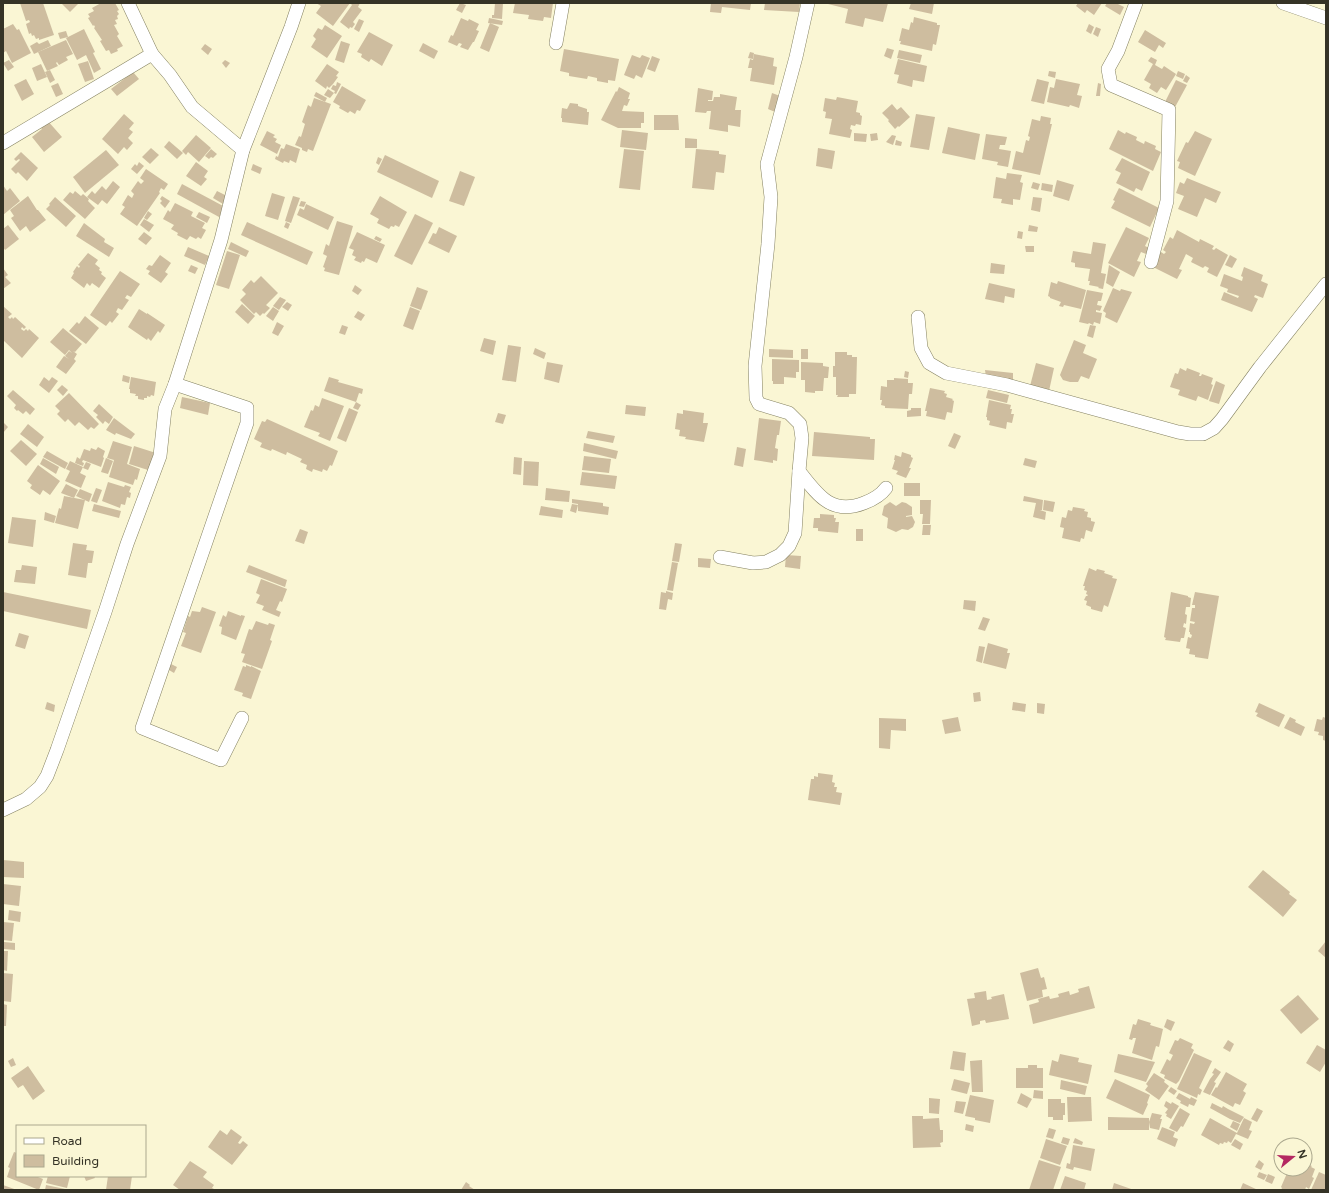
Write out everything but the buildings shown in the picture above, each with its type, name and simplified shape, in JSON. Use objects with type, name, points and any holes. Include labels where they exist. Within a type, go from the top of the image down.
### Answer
[{"type":"street","points":[[128,3],[152,54],[170,75],[192,107],[243,150]]},
{"type":"street","points":[[3,810],[26,798],[40,787],[47,776],[103,619],[127,544],[160,456],[165,409],[175,384],[221,240],[243,150],[299,3]]},
{"type":"street","points":[[556,43],[563,3]]},
{"type":"street","points":[[720,558],[753,563],[766,562],[780,555],[789,546],[795,533],[802,438],[800,424],[789,413],[759,404],[756,398],[755,366],[771,197],[767,164],[796,57],[808,3]]},
{"type":"street","points":[[1136,3],[1118,51],[1108,69],[1111,85],[1169,110],[1167,201],[1151,262]]},
{"type":"street","points":[[1283,3],[1326,18]]},
{"type":"street","points":[[3,143],[152,54]]},
{"type":"street","points":[[918,317],[921,348],[929,363],[946,374],[1007,385],[1178,432],[1203,434],[1214,428],[1222,419],[1260,367],[1326,284]]},
{"type":"street","points":[[175,384],[247,408],[247,424],[142,728],[220,760],[242,718]]},
{"type":"street","points":[[799,471],[821,497],[833,505],[850,508],[865,503],[883,493],[886,488]]}]
